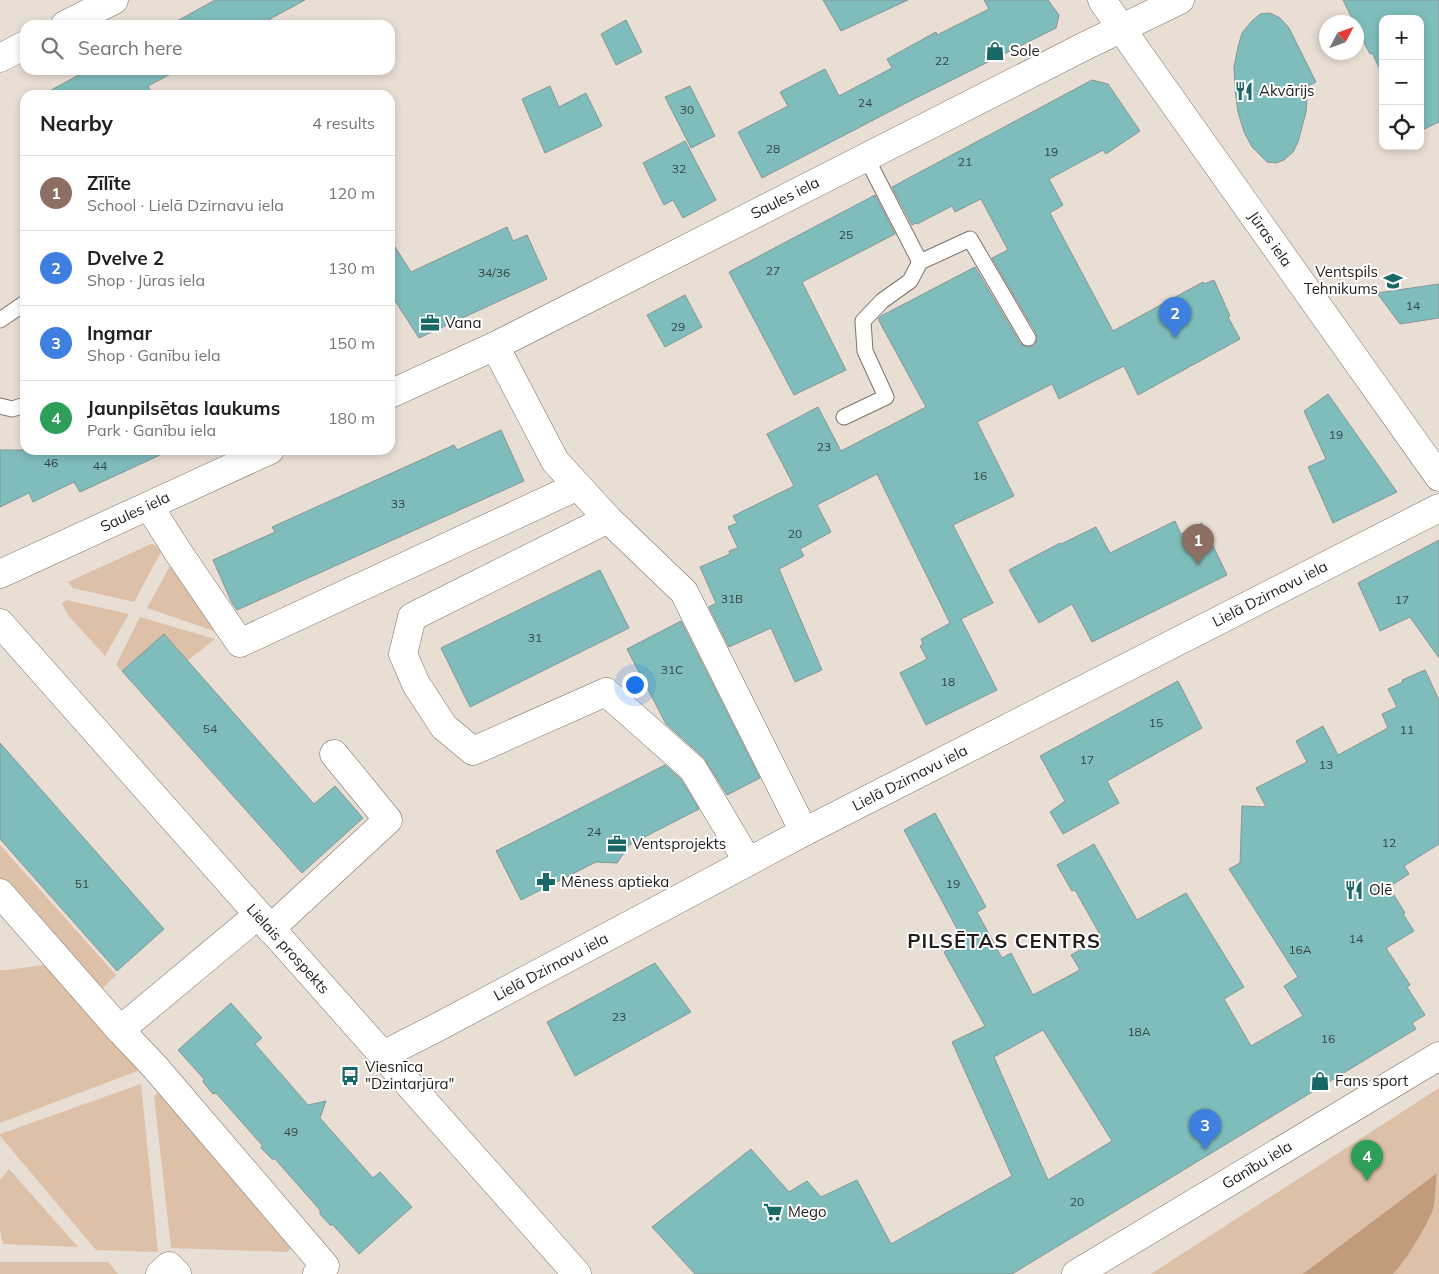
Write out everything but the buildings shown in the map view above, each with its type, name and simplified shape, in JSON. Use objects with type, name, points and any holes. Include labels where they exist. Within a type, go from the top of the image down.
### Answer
[{"type":"street","points":[[75,20],[114,0]]},
{"type":"street","name":"Jūras iela","points":[[1102,0],[1439,477]]},
{"type":"street","name":"Saules iela","points":[[395,392],[495,346],[1180,0]]},
{"type":"street","points":[[0,58],[20,48]]},
{"type":"street","points":[[495,346],[555,461],[608,518],[684,592],[804,832]]},
{"type":"street","name":"Saules iela","points":[[0,574],[259,455]]},
{"type":"street","points":[[149,506],[240,643],[578,486]]},
{"type":"street","name":"Lielā Dzirnavu iela","points":[[383,1055],[804,832],[1439,508]]},
{"type":"street","points":[[608,518],[412,617],[403,654],[419,690],[444,728],[473,751],[606,692],[693,769],[748,862]]},
{"type":"street","name":"Lielais prospekts","points":[[0,622],[577,1274]]},
{"type":"street","points":[[120,1030],[264,922],[388,820],[334,754]]},
{"type":"street","points":[[0,893],[120,1030],[155,1067],[325,1266],[316,1274]]},
{"type":"street","name":"Ganību iela","points":[[1076,1274],[1439,1056]]},
{"type":"street","points":[[160,1274],[169,1266],[177,1274]]},
{"type":"lane","points":[[866,158],[920,262]]},
{"type":"lane","points":[[844,417],[886,397],[864,351],[863,321],[882,301],[910,281],[920,262],[970,239],[1028,338]]},
{"type":"lane","points":[[0,320],[20,306]]},
{"type":"lane","points":[[0,406],[12,409],[20,407]]},
{"type":"shaded area","points":[[151,544],[161,551],[134,602],[73,588],[68,582]]},
{"type":"shaded area","points":[[170,566],[217,632],[147,608]]},
{"type":"shaded area","points":[[66,600],[129,614],[105,656],[68,615],[62,604]]},
{"type":"shaded area","points":[[140,617],[215,639],[187,661],[164,634],[122,671],[116,665]]},
{"type":"shaded area","points":[[0,845],[116,975],[102,989],[0,884]]},
{"type":"shaded area","points":[[52,964],[143,1069],[0,1123],[0,970]]},
{"type":"shaded area","points":[[141,1084],[158,1252],[96,1250],[0,1134]]},
{"type":"shaded area","points":[[1439,1088],[1439,1274],[1151,1274]]},
{"type":"shaded area","points":[[162,1090],[296,1244],[287,1252],[171,1248],[154,1096]]},
{"type":"shaded area","points":[[9,1169],[78,1247],[3,1244],[0,1229],[0,1180]]},
{"type":"shaded area","points":[[1437,1173],[1434,1203],[1430,1218],[1408,1255],[1392,1274],[1303,1274]]},
{"type":"shaded area","points":[[0,1262],[108,1262],[118,1274],[0,1274]]},
{"type":"place","name":"Sole","points":[[995,51]]},
{"type":"place","name":"Akvārijs","points":[[1244,91]]},
{"type":"place","name":"Ventspils Tehnikums","points":[[1393,281]]},
{"type":"place","name":"Vana","points":[[430,323]]},
{"type":"place","name":"Dvelve 2","points":[[1175,338]]},
{"type":"place","name":"Zīlīte","points":[[1198,565]]},
{"type":"place","name":"Ventsprojekts","points":[[617,844]]},
{"type":"place","name":"Mēness aptieka","points":[[546,882]]},
{"type":"place","name":"Olē","points":[[1354,890]]},
{"type":"place","name":"Viesnīca \"Dzintarjūra\"","points":[[350,1076]]},
{"type":"place","name":"Fans sport","points":[[1320,1081]]},
{"type":"place","name":"Ingmar","points":[[1205,1150]]},
{"type":"place","name":"Jaunpilsētas laukums","points":[[1367,1181]]},
{"type":"place","name":"Mego","points":[[773,1212]]},
{"type":"district","name":"PILSĒTAS CENTRS","points":[[1004,941]]}]
